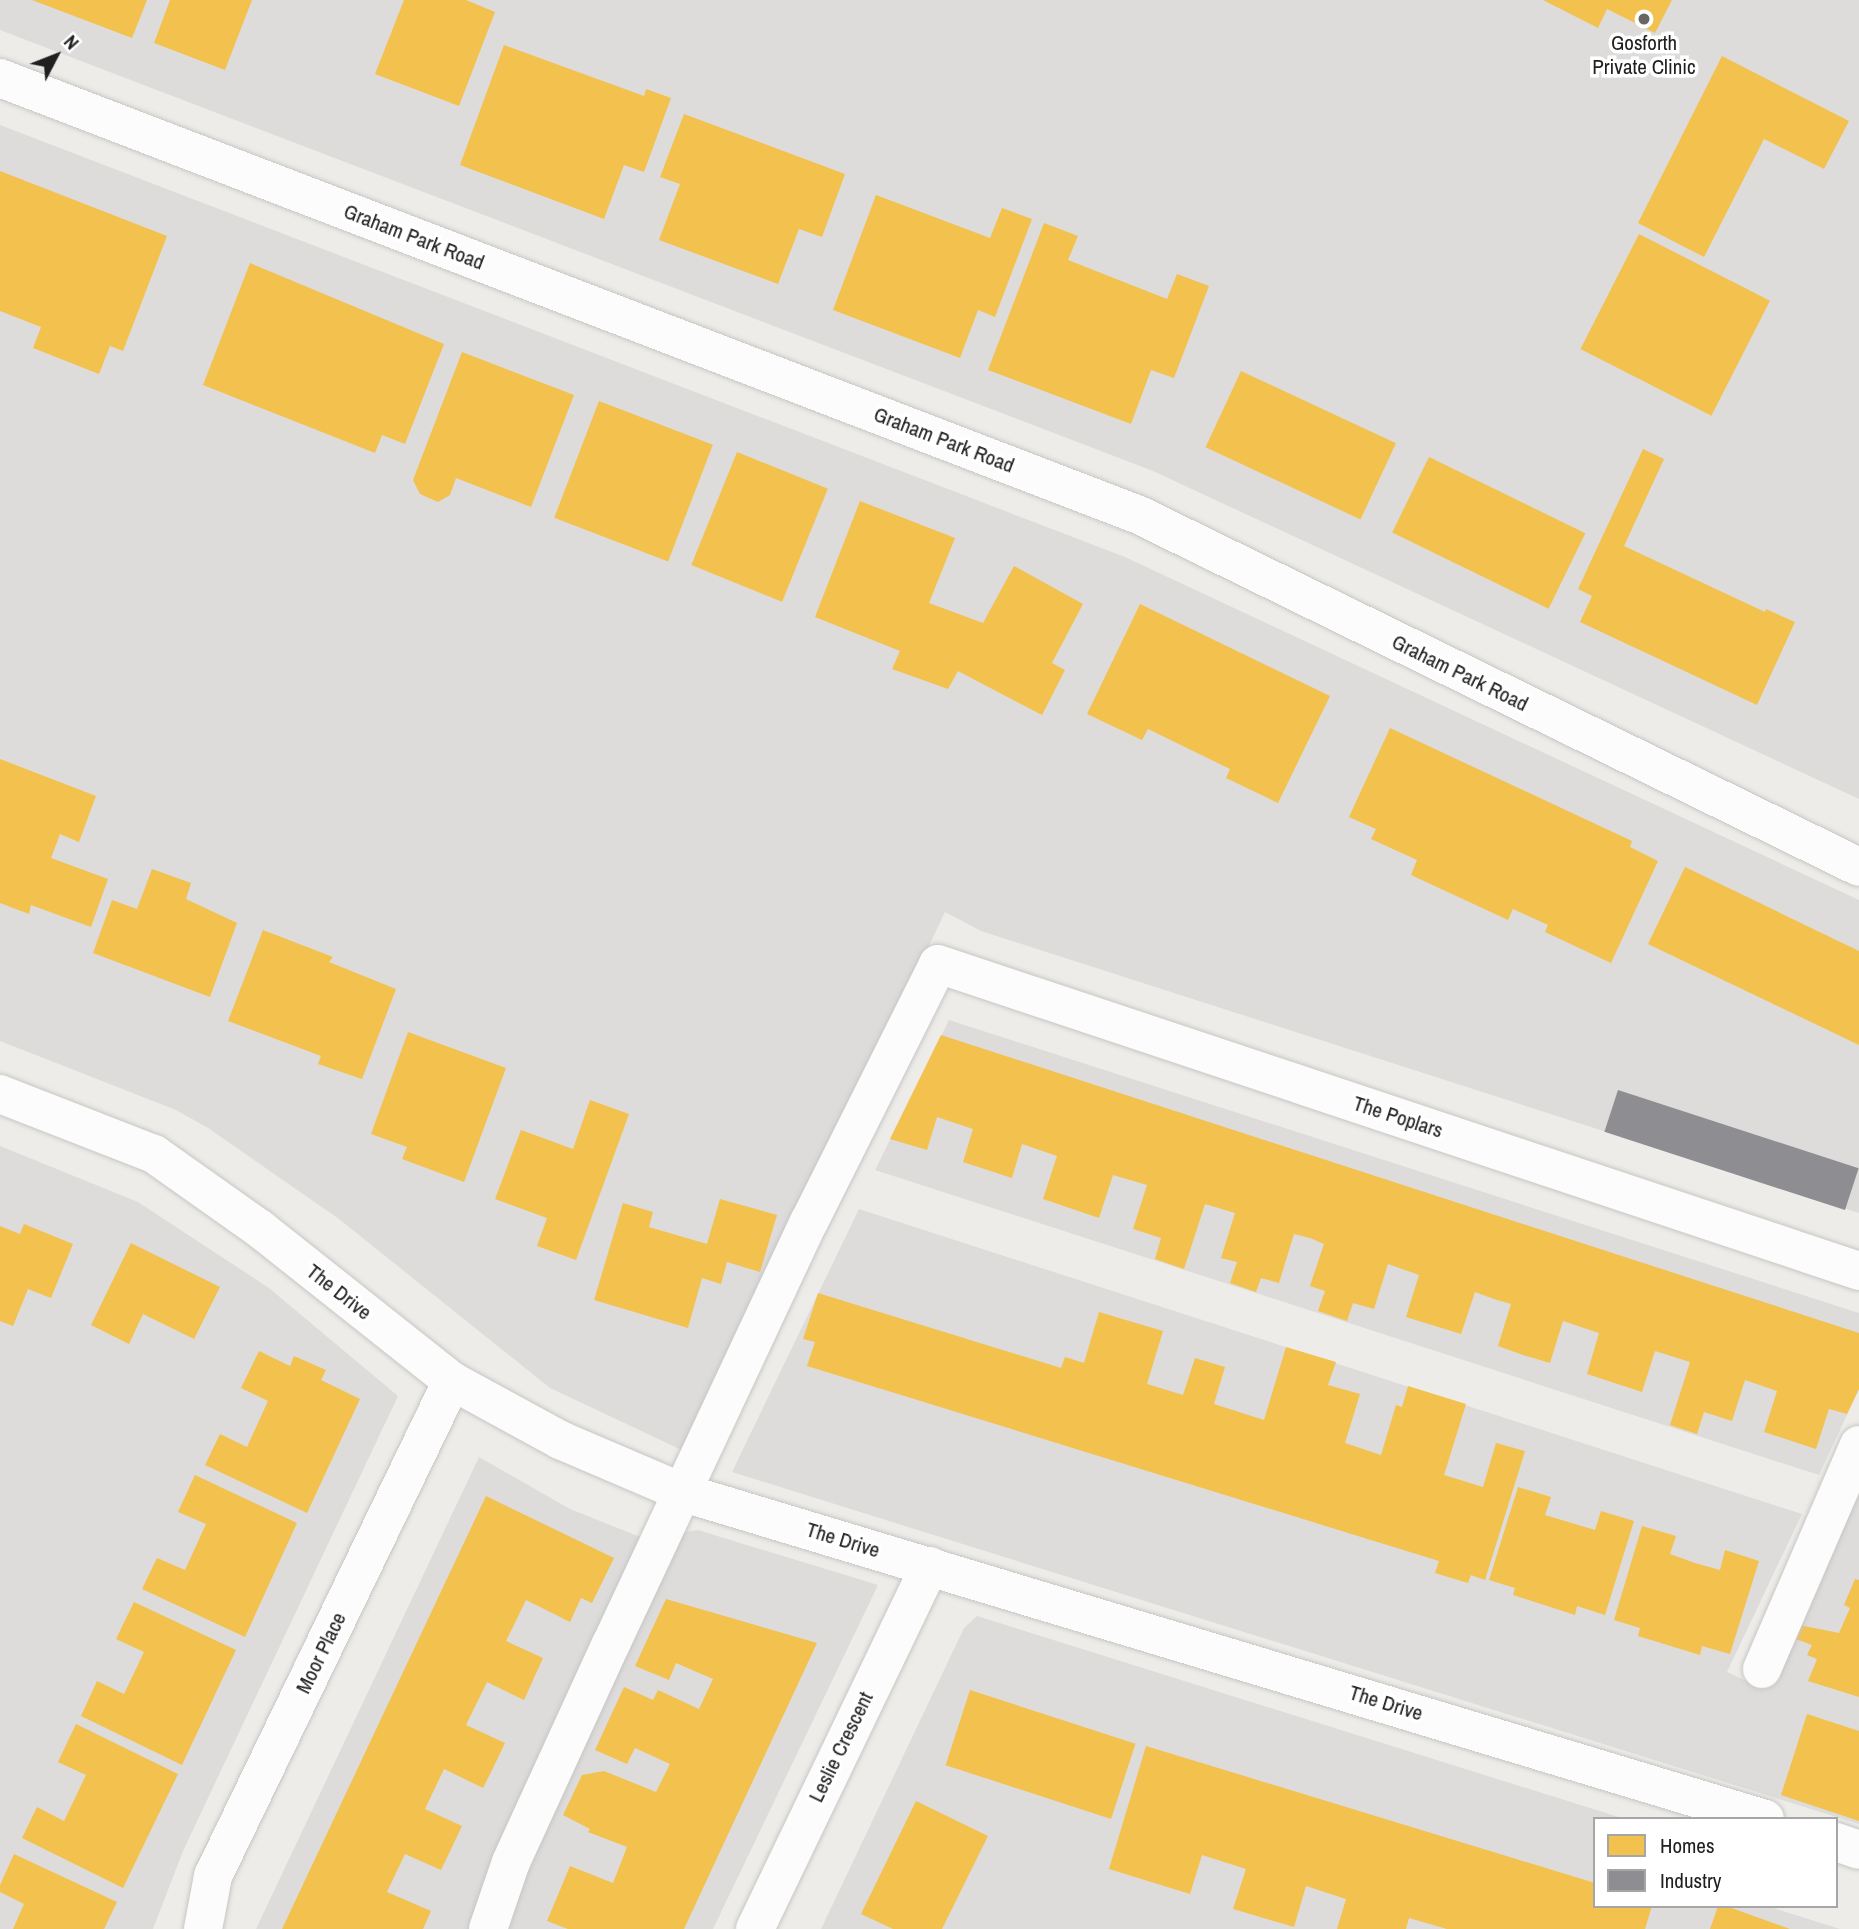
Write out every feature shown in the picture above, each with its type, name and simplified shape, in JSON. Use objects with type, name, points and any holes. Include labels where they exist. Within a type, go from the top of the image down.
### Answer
[{"type":"street","name":"Graham Park Road","points":[[0,78],[1139,514],[1859,867]]},
{"type":"street","name":"The Poplars","points":[[684,1493],[809,1222],[938,964],[1859,1271]]},
{"type":"street","name":"The Drive","points":[[0,1094],[154,1154],[260,1229],[452,1381],[560,1440],[684,1493],[1758,1817]]},
{"type":"street","name":"Moor Place","points":[[203,1929],[213,1876],[452,1381]]},
{"type":"street","points":[[1762,1670],[1859,1445]]},
{"type":"street","points":[[488,1929],[511,1862],[684,1493]]},
{"type":"street","name":"Leslie Crescent","points":[[755,1929],[930,1566]]},
{"type":"street","points":[[1838,1843],[1859,1850]]},
{"type":"shaded area","points":[[0,0],[1859,0],[1859,799],[1153,471],[0,30]]},
{"type":"shaded area","points":[[0,125],[1125,557],[1859,900],[1859,1213],[981,931],[945,912],[688,1453],[550,1388],[339,1219],[208,1128],[176,1110],[0,1041]]},
{"type":"shaded area","points":[[949,1020],[1859,1313],[1859,1389],[1819,1475],[875,1170]]},
{"type":"shaded area","points":[[0,1146],[138,1202],[269,1288],[398,1396],[183,1851],[153,1929],[0,1929]]},
{"type":"shaded area","points":[[859,1209],[1802,1514],[1727,1672],[1753,1684],[1799,1625],[1859,1494],[1859,1824],[1838,1817],[732,1472]]},
{"type":"shaded area","points":[[479,1457],[570,1509],[645,1539],[698,1530],[878,1585],[713,1929],[256,1929]]},
{"type":"shaded area","points":[[977,1616],[1619,1817],[1593,1817],[1593,1908],[1773,1908],[1840,1929],[821,1929],[964,1628]]},
{"type":"building: Homes","points":[[32,0],[147,0],[132,38]]},
{"type":"building: Homes","points":[[170,0],[252,0],[225,70],[154,43]]},
{"type":"building: Homes","points":[[404,0],[466,0],[495,12],[459,106],[375,74]]},
{"type":"building: Homes","name":"Gosforth Private Clinic","points":[[1543,0],[1672,0],[1655,33],[1607,9],[1598,28]]},
{"type":"building: Homes","points":[[504,45],[644,96],[646,89],[671,98],[644,172],[624,165],[604,219],[460,165]]},
{"type":"building: Homes","points":[[1722,56],[1849,121],[1824,169],[1764,139],[1704,257],[1638,223]]},
{"type":"building: Homes","points":[[684,114],[845,174],[822,237],[799,229],[778,284],[659,240],[680,184],[660,177]]},
{"type":"building: Homes","points":[[0,171],[167,236],[123,351],[110,346],[99,374],[33,348],[41,327],[0,311]]},
{"type":"building: Homes","points":[[876,195],[990,238],[1002,208],[1032,219],[995,317],[978,310],[960,358],[833,310]]},
{"type":"building: Homes","points":[[1044,223],[1078,236],[1068,260],[1167,299],[1177,274],[1209,286],[1174,378],[1151,370],[1131,424],[988,370]]},
{"type":"building: Homes","points":[[1639,234],[1770,301],[1711,416],[1580,349]]},
{"type":"building: Homes","points":[[250,263],[444,344],[405,444],[382,435],[375,453],[203,385]]},
{"type":"building: Homes","points":[[462,352],[574,395],[531,507],[456,478],[450,495],[438,502],[420,494],[413,480]]},
{"type":"building: Homes","points":[[1241,371],[1396,443],[1360,519],[1206,447]]},
{"type":"building: Homes","points":[[599,401],[713,445],[668,561],[554,518]]},
{"type":"building: Homes","points":[[1643,449],[1664,459],[1624,546],[1765,612],[1766,609],[1795,622],[1757,705],[1580,622],[1592,596],[1578,589]]},
{"type":"building: Homes","points":[[737,452],[828,489],[782,602],[691,565]]},
{"type":"building: Homes","points":[[1429,457],[1585,533],[1549,609],[1392,532]]},
{"type":"building: Homes","points":[[860,501],[955,538],[929,603],[983,623],[1014,566],[1083,604],[1052,663],[1065,670],[1042,715],[958,671],[948,689],[892,669],[900,651],[815,617]]},
{"type":"building: Homes","points":[[1140,604],[1330,696],[1278,803],[1226,778],[1230,769],[1148,729],[1142,740],[1087,714]]},
{"type":"building: Homes","points":[[1390,728],[1632,841],[1630,847],[1658,861],[1611,963],[1545,932],[1548,925],[1513,909],[1508,920],[1411,875],[1417,860],[1371,839],[1376,829],[1349,817]]},
{"type":"building: Homes","points":[[0,759],[96,796],[79,842],[60,834],[51,858],[108,879],[91,927],[31,905],[29,914],[0,903]]},
{"type":"building: Homes","points":[[1685,867],[1859,951],[1859,1045],[1648,944]]},
{"type":"building: Homes","points":[[152,869],[191,883],[186,899],[237,923],[210,997],[93,953],[112,900],[137,909]]},
{"type":"building: Homes","points":[[263,930],[333,957],[329,962],[396,989],[362,1079],[318,1064],[321,1056],[228,1021]]},
{"type":"building: Homes","points":[[408,1032],[506,1068],[464,1182],[402,1159],[407,1147],[371,1134]]},
{"type":"building: Homes","points":[[941,1035],[1859,1333],[1859,1389],[1847,1414],[1829,1409],[1816,1449],[1764,1432],[1777,1391],[1745,1380],[1732,1421],[1704,1412],[1697,1434],[1670,1425],[1690,1362],[1655,1351],[1642,1392],[1587,1374],[1599,1333],[1563,1321],[1550,1363],[1523,1355],[1498,1346],[1511,1304],[1475,1292],[1461,1334],[1406,1317],[1419,1275],[1388,1264],[1374,1309],[1353,1303],[1347,1321],[1318,1311],[1325,1291],[1310,1286],[1324,1244],[1310,1238],[1294,1234],[1279,1283],[1261,1278],[1256,1292],[1230,1283],[1237,1262],[1221,1258],[1235,1213],[1205,1204],[1184,1269],[1155,1259],[1161,1238],[1133,1229],[1147,1185],[1113,1175],[1099,1218],[1043,1199],[1057,1156],[1022,1144],[1012,1178],[963,1162],[973,1129],[937,1117],[927,1150],[890,1139]]},
{"type":"building: Homes","points":[[590,1100],[629,1114],[576,1260],[537,1246],[547,1218],[495,1199],[521,1130],[573,1149]]},
{"type":"building: Homes","points":[[720,1199],[777,1215],[760,1272],[727,1262],[721,1284],[702,1278],[688,1328],[594,1300],[623,1203],[653,1212],[649,1227],[707,1244]]},
{"type":"building: Homes","points":[[24,1224],[73,1244],[51,1298],[28,1289],[13,1326],[0,1321],[0,1226],[20,1234]]},
{"type":"building: Homes","points":[[131,1243],[220,1287],[194,1339],[143,1314],[129,1344],[91,1325]]},
{"type":"building: Homes","points":[[818,1293],[1061,1368],[1065,1357],[1084,1363],[1099,1312],[1163,1331],[1147,1384],[1183,1395],[1195,1358],[1225,1367],[1214,1404],[1264,1420],[1286,1347],[1336,1362],[1328,1385],[1360,1394],[1345,1443],[1381,1455],[1396,1405],[1402,1407],[1408,1386],[1466,1404],[1444,1475],[1483,1487],[1496,1443],[1525,1451],[1485,1580],[1471,1575],[1468,1583],[1435,1573],[1439,1561],[807,1366],[815,1342],[803,1339]]},
{"type":"building: Homes","points":[[259,1351],[290,1366],[294,1356],[326,1370],[321,1380],[360,1399],[307,1513],[205,1465],[220,1434],[247,1447],[268,1401],[241,1388]]},
{"type":"building: Homes","points":[[195,1475],[297,1523],[245,1637],[142,1589],[157,1558],[185,1570],[206,1524],[178,1512]]},
{"type":"building: Homes","points":[[1518,1487],[1551,1497],[1545,1515],[1595,1530],[1601,1511],[1634,1521],[1605,1615],[1577,1606],[1575,1615],[1513,1595],[1515,1588],[1489,1580]]},
{"type":"building: Homes","points":[[486,1496],[614,1558],[592,1603],[581,1598],[570,1622],[526,1600],[506,1641],[543,1658],[524,1700],[487,1682],[466,1725],[505,1743],[483,1788],[444,1769],[425,1809],[462,1826],[441,1870],[405,1854],[387,1892],[431,1911],[423,1929],[282,1929]]},
{"type":"building: Homes","points":[[1642,1526],[1676,1536],[1670,1554],[1695,1563],[1720,1570],[1725,1550],[1759,1561],[1730,1654],[1702,1646],[1700,1655],[1638,1636],[1640,1628],[1614,1620]]},
{"type":"building: Homes","points":[[1855,1579],[1859,1580],[1859,1697],[1808,1681],[1817,1659],[1807,1655],[1812,1645],[1793,1638],[1799,1625],[1839,1633],[1850,1608],[1844,1605]]},
{"type":"building: Homes","points":[[666,1599],[817,1643],[684,1929],[568,1929],[547,1921],[570,1866],[613,1883],[627,1847],[588,1832],[590,1829],[563,1815],[582,1775],[604,1771],[656,1792],[670,1764],[635,1748],[627,1764],[595,1750],[624,1687],[653,1700],[658,1690],[699,1709],[713,1679],[676,1663],[669,1680],[635,1666]]},
{"type":"building: Homes","points":[[134,1602],[236,1650],[182,1765],[81,1716],[97,1681],[124,1694],[144,1652],[116,1639]]},
{"type":"building: Homes","points":[[970,1690],[1135,1744],[1111,1819],[946,1765]]},
{"type":"building: Homes","points":[[1807,1714],[1859,1731],[1859,1821],[1781,1795]]},
{"type":"building: Homes","points":[[76,1724],[178,1774],[123,1888],[22,1838],[37,1807],[64,1821],[86,1775],[58,1762]]},
{"type":"building: Homes","points":[[1146,1746],[1593,1882],[1593,1908],[1651,1908],[1645,1929],[1447,1929],[1409,1918],[1406,1929],[1337,1929],[1346,1899],[1306,1886],[1294,1927],[1233,1909],[1246,1869],[1202,1855],[1190,1894],[1109,1869]]},
{"type":"building: Homes","points":[[916,1801],[988,1836],[942,1929],[893,1929],[861,1914]]},
{"type":"building: Homes","points":[[14,1854],[117,1902],[104,1929],[13,1929],[24,1904],[0,1892],[0,1885]]},
{"type":"building: Homes","points":[[1717,1908],[1732,1908],[1790,1929],[1710,1929]]},
{"type":"building: Industry","points":[[1618,1090],[1859,1168],[1845,1210],[1604,1132]]},
{"type":"place","name":"Gosforth Private Clinic","points":[[1644,19]]}]
